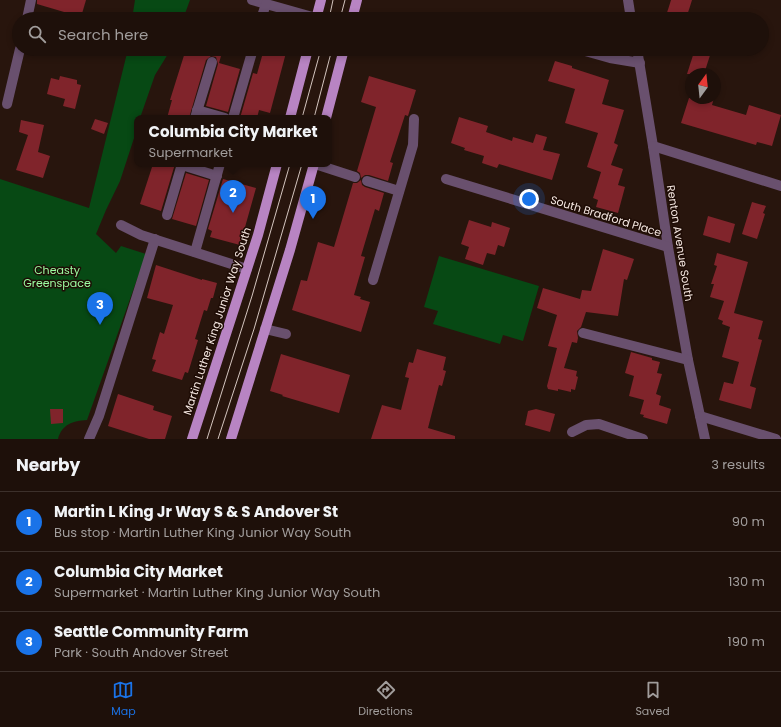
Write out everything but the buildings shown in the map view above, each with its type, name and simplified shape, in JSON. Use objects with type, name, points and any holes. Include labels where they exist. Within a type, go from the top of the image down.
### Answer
[{"type":"main road","points":[[317,12],[320,0]]},
{"type":"main road","points":[[354,12],[357,0]]},
{"type":"main road","points":[[291,115],[306,56]]},
{"type":"main road","points":[[327,115],[342,56]]},
{"type":"main road","name":"Martin Luther King Junior Way South","points":[[192,439],[258,235],[276,167]]},
{"type":"main road","points":[[231,439],[314,167]]},
{"type":"street","points":[[28,12],[31,0]]},
{"type":"street","points":[[252,0],[293,12]]},
{"type":"street","points":[[628,0],[630,12]]},
{"type":"street","points":[[263,12],[266,4]]},
{"type":"street","points":[[7,104],[18,56]]},
{"type":"street","points":[[234,115],[251,56]]},
{"type":"street","points":[[603,56],[640,63]]},
{"type":"street","name":"Renton Avenue South","points":[[638,56],[668,247],[688,360],[705,439]]},
{"type":"street","points":[[196,114],[212,62]]},
{"type":"street","points":[[373,280],[413,145],[414,119]]},
{"type":"street","points":[[653,146],[781,186]]},
{"type":"street","points":[[167,215],[181,167]]},
{"type":"street","points":[[188,167],[217,176]]},
{"type":"street","points":[[195,252],[219,167]]},
{"type":"street","points":[[324,167],[355,177]]},
{"type":"street","name":"South Bradford Place","points":[[446,179],[668,247]]},
{"type":"street","points":[[367,181],[399,192]]},
{"type":"street","points":[[121,225],[141,235],[247,269]]},
{"type":"street","points":[[89,439],[99,416],[155,239]]},
{"type":"street","points":[[265,329],[286,334]]},
{"type":"street","points":[[583,333],[688,360]]},
{"type":"street","points":[[700,416],[776,439]]},
{"type":"street","points":[[572,432],[586,425],[599,424],[643,439]]},
{"type":"green space","points":[[135,0],[190,0],[186,12],[133,12]]},
{"type":"green space","name":"Cheasty Greenspace","points":[[126,56],[167,56],[155,75],[141,115],[134,115],[134,138],[120,181],[96,234],[116,253],[121,246],[146,254],[87,420],[69,424],[62,430],[58,439],[0,439],[0,179],[89,208]]},
{"type":"green space","points":[[439,256],[539,286],[523,341],[503,335],[500,344],[433,324],[438,311],[424,307]]},
{"type":"tram line","points":[[330,12],[333,0]]},
{"type":"tram line","points":[[342,12],[345,0]]},
{"type":"tram line","points":[[303,115],[319,56]]},
{"type":"tram line","points":[[315,115],[330,56]]},
{"type":"tram line","points":[[207,439],[252,296],[289,167]]},
{"type":"tram line","points":[[218,439],[254,329],[301,167]]},
{"type":"place","name":"Columbia City Market","points":[[233,213]]},
{"type":"place","name":"Martin L King Jr Way S & S Andover St","points":[[313,219]]},
{"type":"place","name":"Seattle Community Farm","points":[[100,325]]}]
